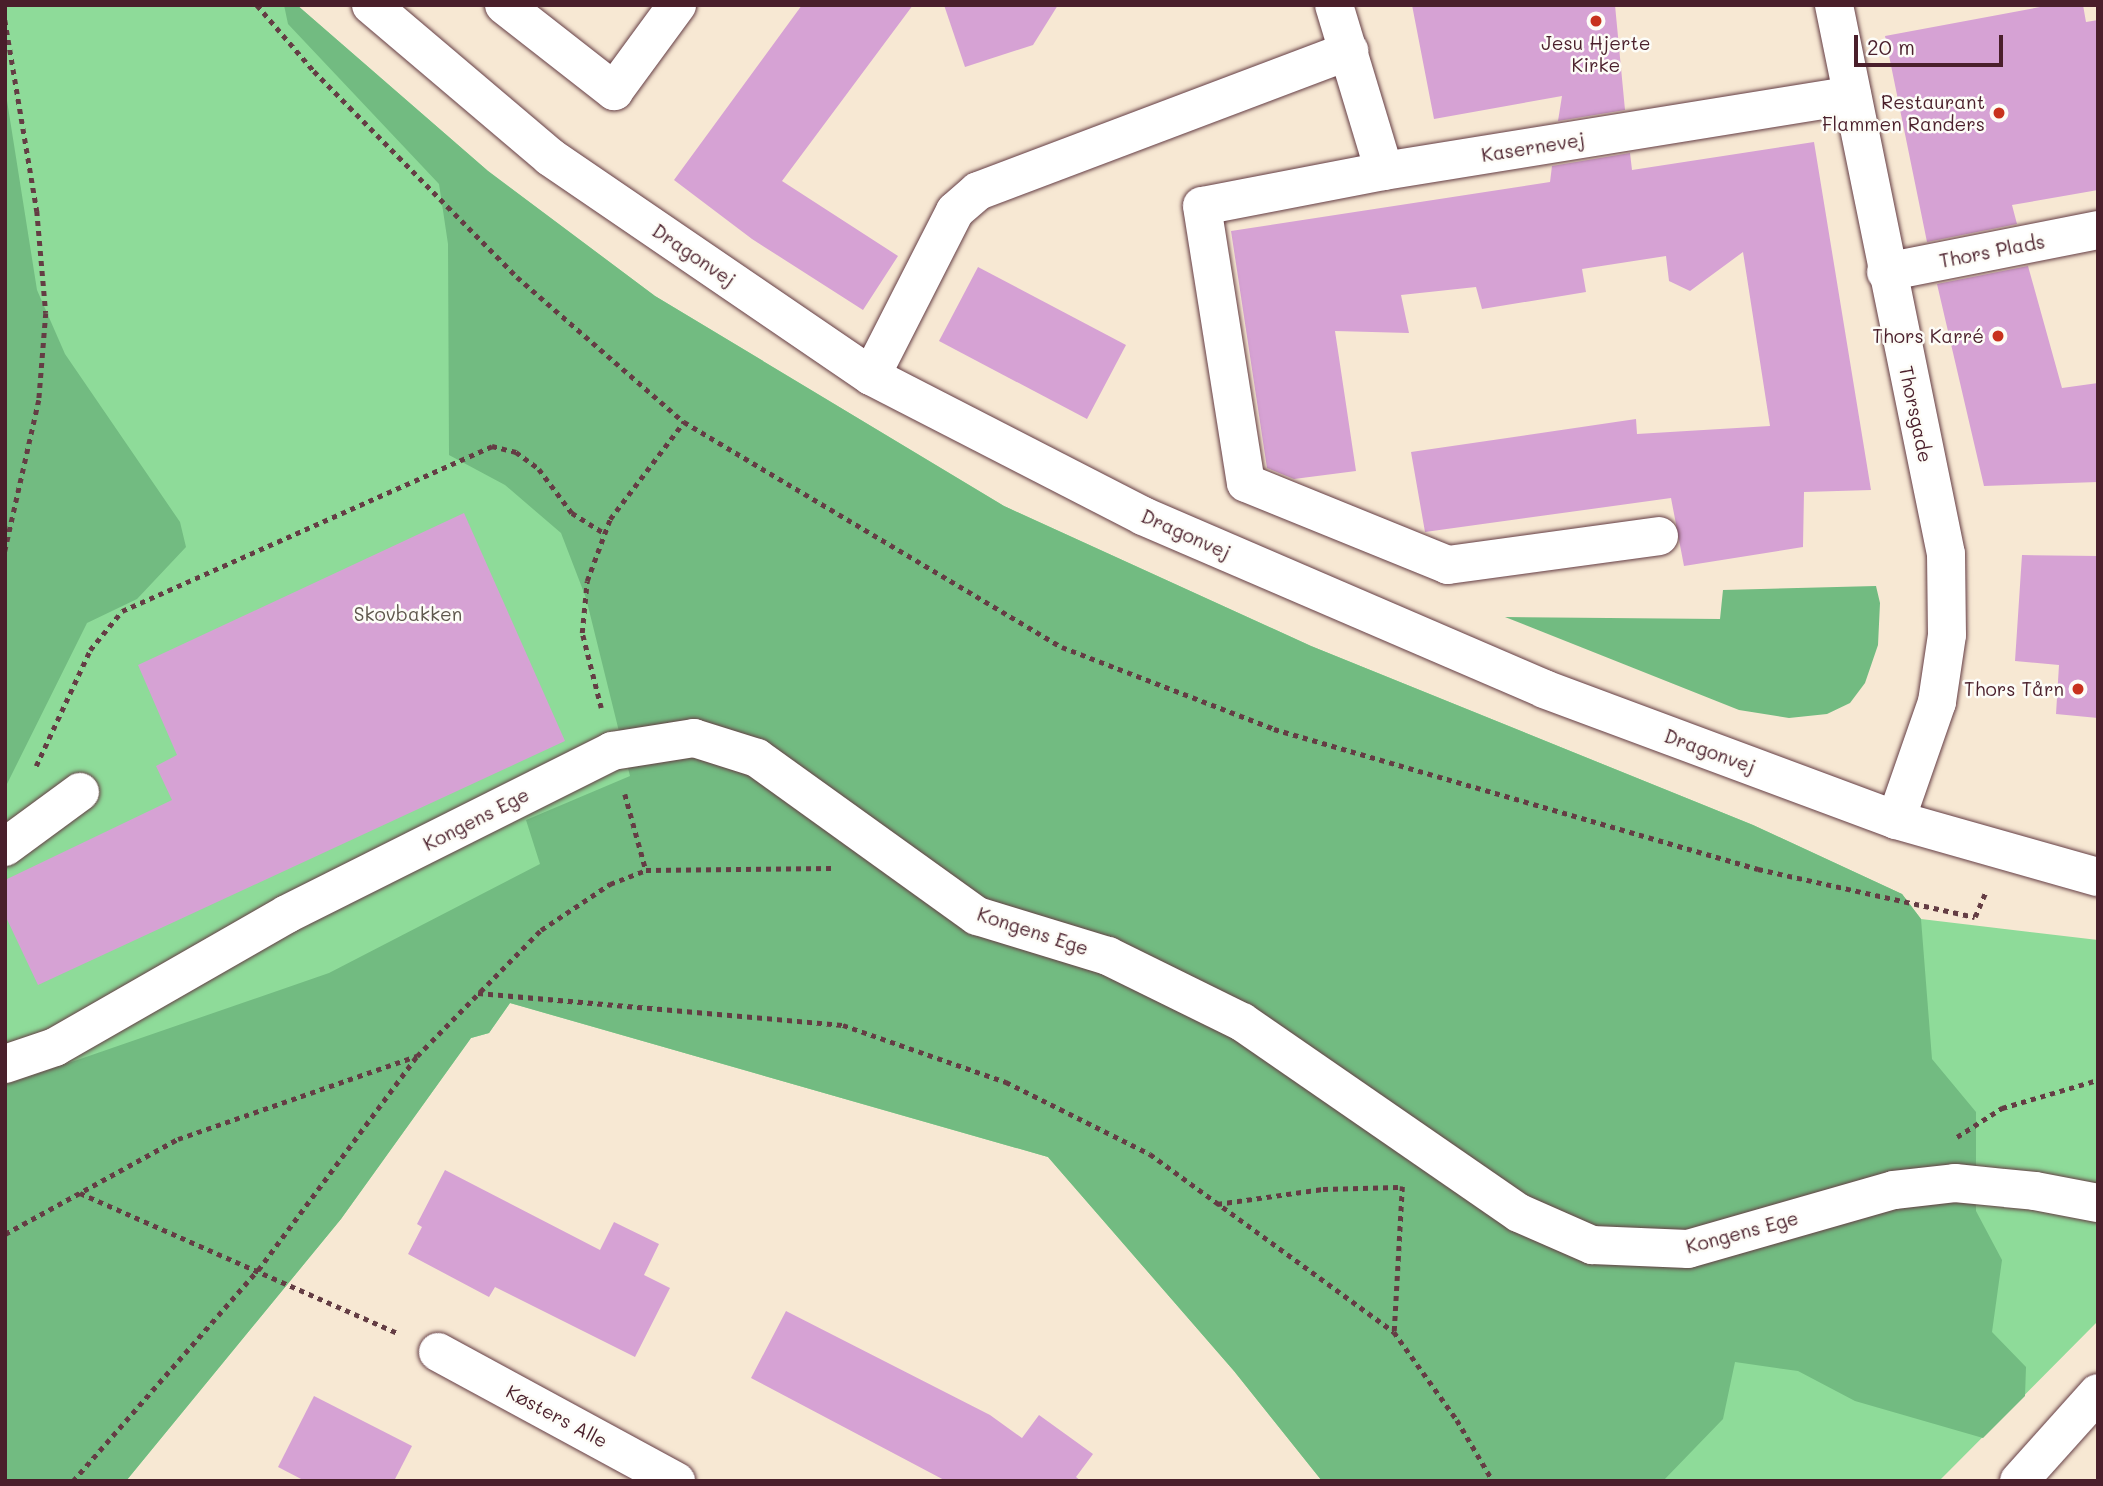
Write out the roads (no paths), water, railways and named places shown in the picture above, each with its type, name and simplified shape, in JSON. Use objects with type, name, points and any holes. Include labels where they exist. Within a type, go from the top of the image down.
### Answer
[{"type":"street","name":"Dragonvej","points":[[371,5],[550,157],[871,376],[1143,516],[1544,689],[1896,820],[2000,853],[2098,877]]},
{"type":"street","points":[[504,5],[614,91],[677,5]]},
{"type":"street","points":[[1334,5],[1384,171]]},
{"type":"street","name":"Thorsgade","points":[[1844,7],[1852,95],[1886,272],[1946,554],[1947,635],[1937,702],[1896,820]]},
{"type":"street","points":[[871,376],[955,211],[978,191],[1349,51]]},
{"type":"street","name":"Kasernevej","points":[[1659,536],[1448,565],[1246,483],[1202,206],[1384,171],[1852,95]]},
{"type":"street","name":"Thors Plads","points":[[1886,272],[2098,230]]},
{"type":"street","name":"Kongens Ege","points":[[5,1063],[55,1047],[287,914],[612,751],[694,738],[757,758],[977,916],[1108,956],[1242,1022],[1518,1213],[1592,1245],[1688,1249],[1894,1190],[1955,1183],[2035,1191],[2098,1203]]},
{"type":"street","points":[[5,847],[80,792]]},
{"type":"street","name":"Køsters Alle","points":[[438,1352],[676,1481]]},
{"type":"street","points":[[2019,1481],[2098,1393]]},
{"type":"place","name":"Jesu Hjerte Kirke","points":[[1596,21]]},
{"type":"place","name":"Restaurant Flammen Randers","points":[[1999,113]]},
{"type":"place","name":"Thors Karré","points":[[1998,336]]},
{"type":"place","name":"Thors Tårn","points":[[2078,689]]},
{"type":"park label","name":"Skovbakken","points":[[408,614]]}]
